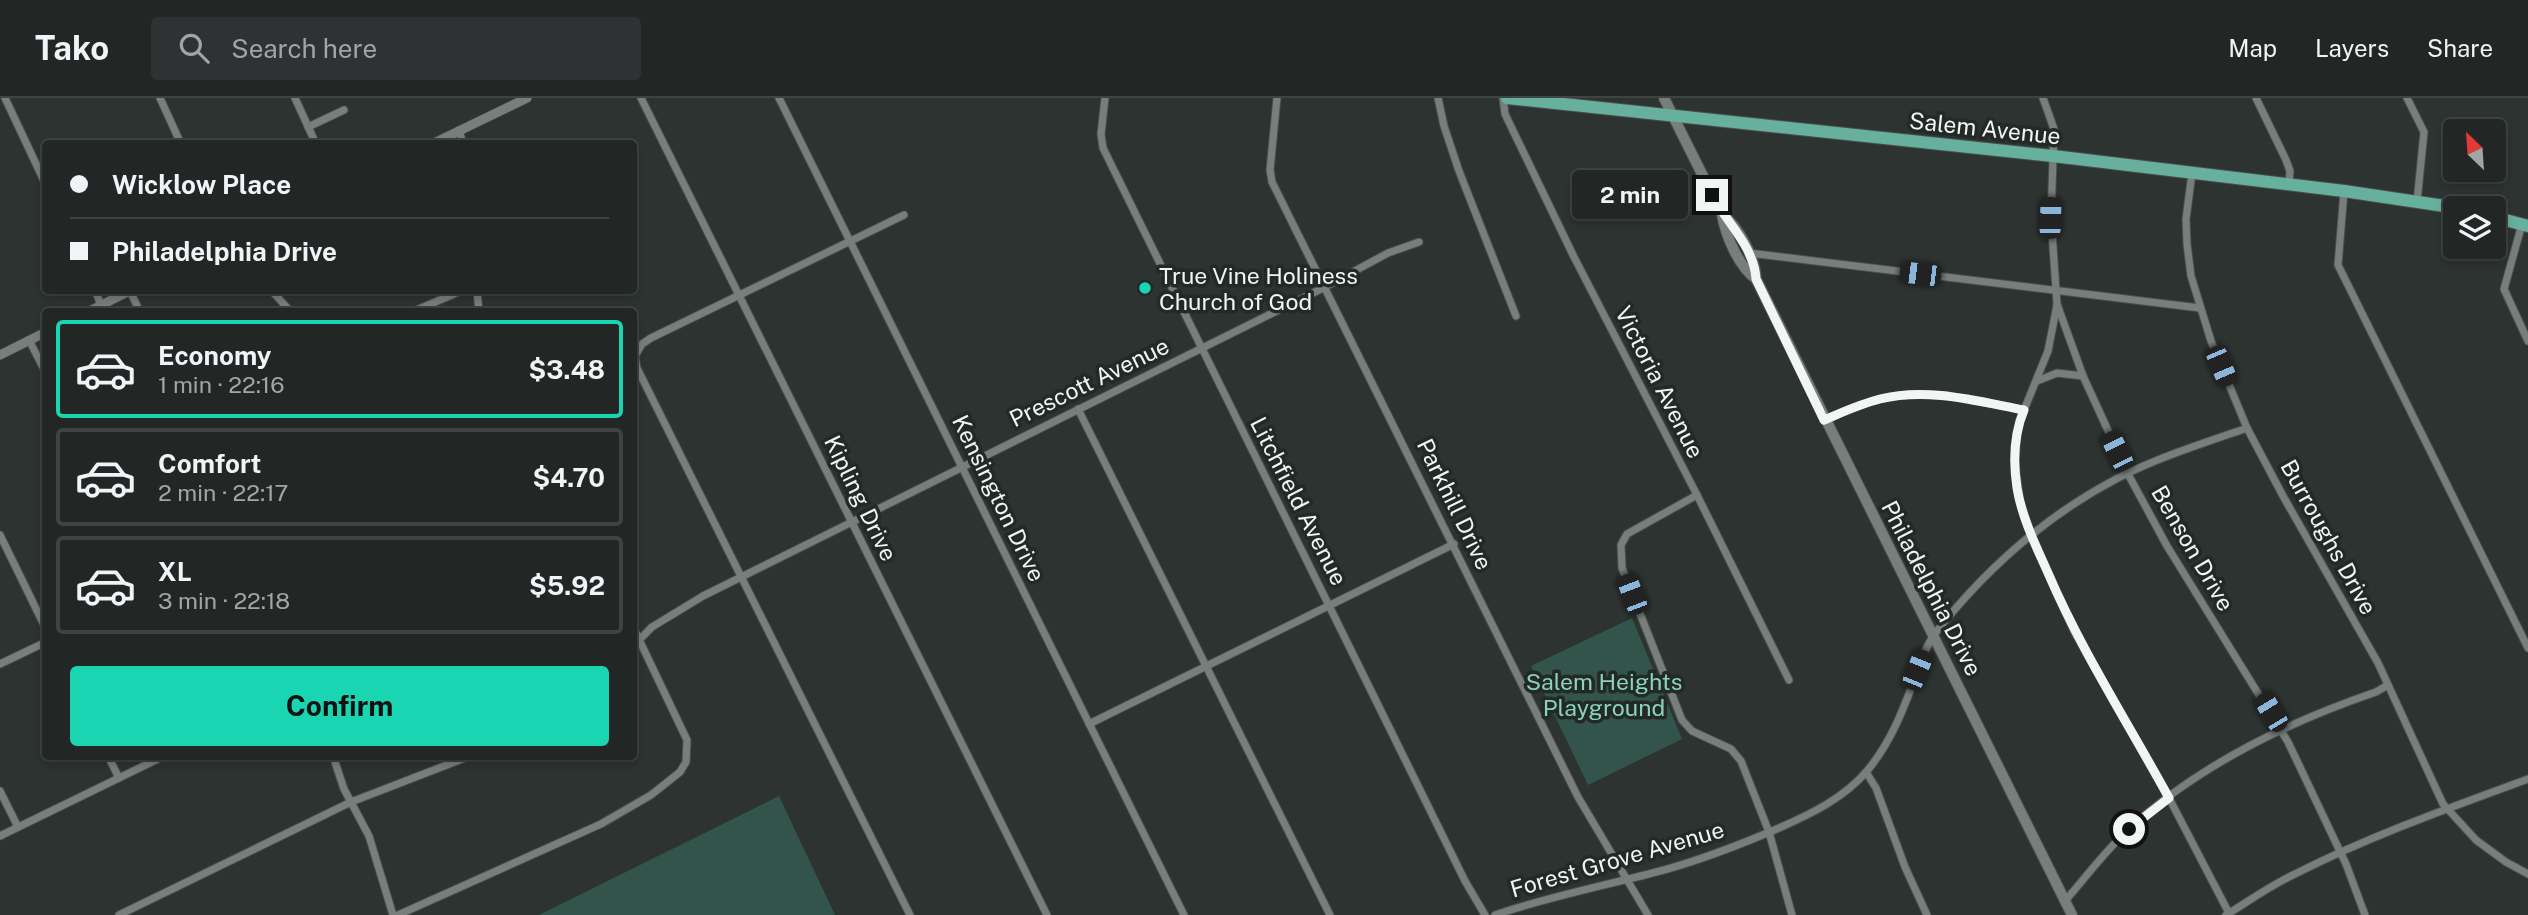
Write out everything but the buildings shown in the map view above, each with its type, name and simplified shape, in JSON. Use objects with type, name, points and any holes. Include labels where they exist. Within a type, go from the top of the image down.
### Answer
[{"type":"main road","name":"Salem Avenue","points":[[1505,98],[2053,156],[2344,191],[2443,206]]},
{"type":"main road","name":"Philadelphia Drive","points":[[1664,98],[1722,214],[1724,225],[1746,272],[1756,279]]},
{"type":"main road","name":"Philadelphia Drive","points":[[1722,214],[1732,222],[1749,253],[1755,267],[1756,279],[1824,420],[2072,915]]},
{"type":"main road","points":[[2506,220],[2525,225]]},
{"type":"street","points":[[5,98],[42,177]]},
{"type":"street","points":[[160,98],[179,140]]},
{"type":"street","points":[[295,98],[314,140]]},
{"type":"street","points":[[440,140],[527,98]]},
{"type":"street","name":"Kipling Drive","points":[[640,98],[1047,915]]},
{"type":"street","name":"Kensington Drive","points":[[779,98],[1184,915]]},
{"type":"street","name":"Litchfield Avenue","points":[[1105,98],[1102,148],[1459,869],[1485,915]]},
{"type":"street","name":"Parkhill Drive","points":[[1277,98],[1270,176],[1578,797],[1648,915]]},
{"type":"street","points":[[1438,98],[1459,171],[1516,316]]},
{"type":"street","name":"Victoria Avenue","points":[[1505,98],[1505,114],[1574,257],[1698,495],[1789,680]]},
{"type":"street","name":"Benson Drive","points":[[2043,98],[2054,129],[2050,218],[2057,304],[2083,376],[2128,474],[2167,546],[2281,730],[2340,852],[2365,915]]},
{"type":"street","points":[[2256,98],[2287,160],[2289,184]]},
{"type":"street","points":[[2407,98],[2424,132],[2417,202]]},
{"type":"street","points":[[308,127],[344,110]]},
{"type":"street","points":[[460,130],[462,140]]},
{"type":"street","name":"Burroughs Drive","points":[[2192,173],[2186,219],[2191,276],[2221,366],[2247,428],[2348,608],[2388,685],[2446,809],[2490,852],[2528,874]]},
{"type":"street","points":[[2344,191],[2339,265],[2528,648]]},
{"type":"street","points":[[637,351],[651,338],[904,215]]},
{"type":"street","points":[[2525,225],[2504,289],[2528,341]]},
{"type":"street","name":"Prescott Avenue","points":[[637,641],[663,620],[703,596],[1325,287],[1388,253],[1419,242]]},
{"type":"street","points":[[1749,253],[2200,308]]},
{"type":"street","points":[[97,294],[102,305]]},
{"type":"street","points":[[96,308],[124,294]]},
{"type":"street","points":[[275,294],[287,308]]},
{"type":"street","points":[[421,308],[454,294]]},
{"type":"street","points":[[2057,304],[2051,338],[2017,433],[2015,463],[2020,502],[2031,534],[2074,631],[2169,798],[2228,914],[2293,874],[2340,852],[2528,779]]},
{"type":"street","points":[[0,355],[42,334]]},
{"type":"street","points":[[29,340],[42,365]]},
{"type":"street","points":[[637,368],[910,915]]},
{"type":"street","points":[[2037,381],[2057,373],[2083,376]]},
{"type":"street","points":[[1824,420],[1879,399],[1911,394],[1952,397],[2024,410]]},
{"type":"street","points":[[1078,409],[1330,915]]},
{"type":"street","name":"Forest Grove Avenue","points":[[1495,915],[1528,903],[1626,879],[1725,850],[1830,802],[1866,772],[1899,722],[1933,636],[1990,572],[2031,534],[2128,474],[2247,428]]},
{"type":"street","points":[[1698,495],[1627,534],[1621,545],[1622,568],[1682,720],[1692,731],[1726,746],[1738,755],[1758,799],[1792,915]]},
{"type":"street","points":[[0,535],[42,621]]},
{"type":"street","points":[[1089,724],[1454,544]]},
{"type":"street","points":[[0,664],[42,644]]},
{"type":"street","points":[[334,760],[344,789],[369,836],[396,915],[601,824],[672,780],[686,760],[688,745],[637,644]]},
{"type":"street","points":[[2065,901],[2116,841],[2169,798],[2223,762],[2281,730],[2388,685]]},
{"type":"street","points":[[110,760],[119,778]]},
{"type":"street","points":[[0,836],[156,760]]},
{"type":"street","points":[[119,915],[351,802],[460,760]]},
{"type":"street","points":[[1866,772],[1876,788],[1905,866],[1927,915]]},
{"type":"street","points":[[0,791],[18,827]]},
{"type":"green space","name":"Salem Heights Playground","points":[[1632,618],[1682,739],[1588,785],[1531,666]]},
{"type":"green space","points":[[779,796],[835,915],[539,915]]},
{"type":"place","name":"True Vine Holiness Church of God","points":[[1145,288]]},
{"type":"route","points":[[1712,195],[1722,214],[1732,222],[1749,253],[1755,267],[1756,279],[1824,420],[1858,405],[1911,394],[1952,397],[2024,410],[2017,433],[2015,463],[2020,502],[2031,534],[2074,631],[2169,798],[2129,829]]}]
